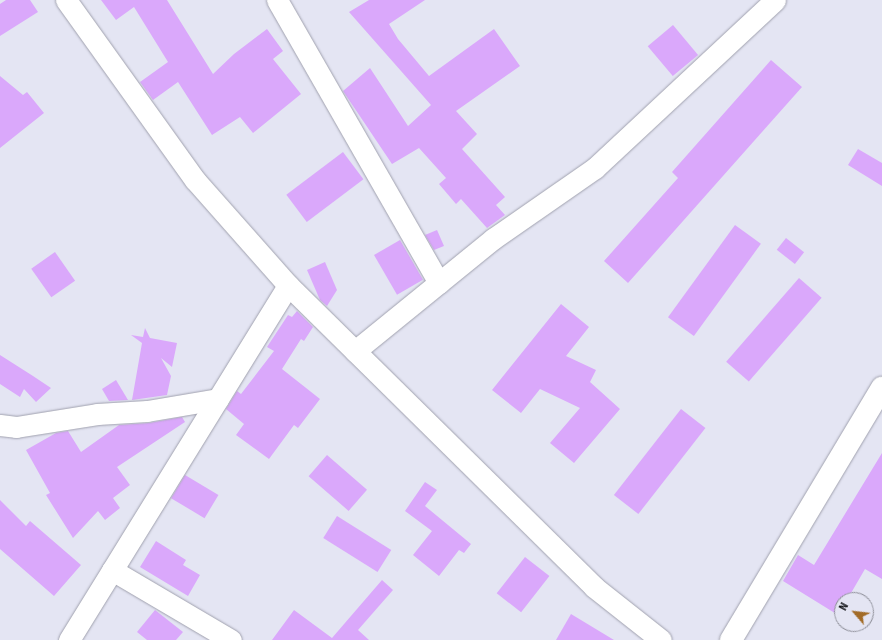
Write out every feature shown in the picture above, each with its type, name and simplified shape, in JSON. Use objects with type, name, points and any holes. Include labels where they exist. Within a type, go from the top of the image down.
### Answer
[{"type":"street","points":[[66,0],[195,180],[288,285],[594,587],[661,640]]},
{"type":"street","points":[[277,0],[439,283]]},
{"type":"street","points":[[355,351],[493,239],[596,168],[775,0]]},
{"type":"street","points":[[69,640],[288,285]]},
{"type":"street","points":[[730,640],[882,388]]},
{"type":"street","points":[[0,425],[16,427],[97,414],[147,411],[218,399]]},
{"type":"street","points":[[112,570],[231,640]]},
{"type":"building","points":[[6,0],[30,0],[38,12],[0,36],[0,4]]},
{"type":"building","points":[[101,0],[167,0],[213,74],[234,54],[267,29],[283,51],[273,59],[301,94],[253,133],[240,117],[212,135],[178,82],[153,100],[140,82],[168,62],[134,7],[116,20]]},
{"type":"building","points":[[369,0],[425,0],[389,24],[398,39],[429,76],[494,29],[520,66],[456,111],[477,134],[462,149],[505,197],[496,205],[505,215],[487,228],[461,199],[456,204],[439,184],[446,178],[419,148],[392,164],[343,91],[370,68],[408,126],[431,105],[349,12]]},
{"type":"building","points":[[673,25],[698,55],[673,76],[648,46]]},
{"type":"building","points":[[771,60],[802,87],[628,283],[604,261],[678,178],[672,172]]},
{"type":"building","points":[[0,76],[23,95],[27,92],[44,113],[0,148]]},
{"type":"building","points":[[858,149],[882,163],[882,186],[848,165]]},
{"type":"building","points":[[343,152],[363,179],[307,222],[286,195]]},
{"type":"building","points":[[735,225],[761,244],[694,336],[668,317]]},
{"type":"building","points":[[437,230],[444,246],[434,250],[425,235]]},
{"type":"building","points":[[786,238],[804,252],[795,264],[777,250]]},
{"type":"building","points":[[400,240],[423,280],[397,295],[374,255]]},
{"type":"building","points":[[55,252],[75,281],[51,297],[31,269]]},
{"type":"building","points":[[325,262],[337,290],[327,306],[320,300],[307,270]]},
{"type":"building","points":[[799,278],[822,298],[749,381],[726,362]]},
{"type":"building","points":[[561,304],[589,327],[566,356],[596,370],[590,382],[620,409],[574,463],[550,443],[580,408],[540,389],[521,413],[492,390]]},
{"type":"building","points":[[297,311],[313,327],[304,341],[301,339],[282,369],[320,399],[298,428],[294,425],[269,459],[236,435],[244,424],[226,409],[237,391],[241,394],[274,351],[267,347],[288,315],[292,317]]},
{"type":"building","points":[[145,328],[150,338],[177,343],[172,367],[161,358],[171,376],[167,395],[132,400],[142,343],[131,335],[143,337]]},
{"type":"building","points":[[0,355],[51,388],[36,402],[24,389],[20,397],[0,384]]},
{"type":"building","points":[[116,380],[128,400],[109,401],[102,389]]},
{"type":"building","points":[[681,409],[705,428],[638,514],[614,495]]},
{"type":"building","points":[[182,417],[185,422],[117,467],[130,485],[113,498],[120,508],[105,520],[98,511],[73,538],[46,495],[50,493],[26,450],[56,433],[68,431],[81,452],[119,425],[149,423]]},
{"type":"building","points":[[882,453],[882,579],[865,569],[852,592],[834,592],[834,613],[783,581],[798,555],[814,565]]},
{"type":"building","points":[[327,455],[367,490],[349,511],[309,476]]},
{"type":"building","points":[[185,475],[218,495],[205,518],[171,498]]},
{"type":"building","points":[[425,482],[437,490],[425,506],[471,544],[464,553],[459,550],[439,576],[413,555],[432,531],[405,511]]},
{"type":"building","points":[[0,500],[26,526],[30,521],[81,565],[54,596],[0,549]]},
{"type":"building","points":[[337,516],[391,550],[377,572],[323,538]]},
{"type":"building","points":[[156,541],[186,560],[183,565],[200,575],[188,596],[140,567]]},
{"type":"building","points":[[525,557],[549,576],[521,612],[497,593]]},
{"type":"building","points":[[382,580],[393,590],[358,630],[369,640],[272,640],[294,610],[332,638]]},
{"type":"building","points":[[155,610],[183,632],[176,640],[147,640],[137,632]]},
{"type":"building","points":[[571,614],[614,640],[556,640]]}]
